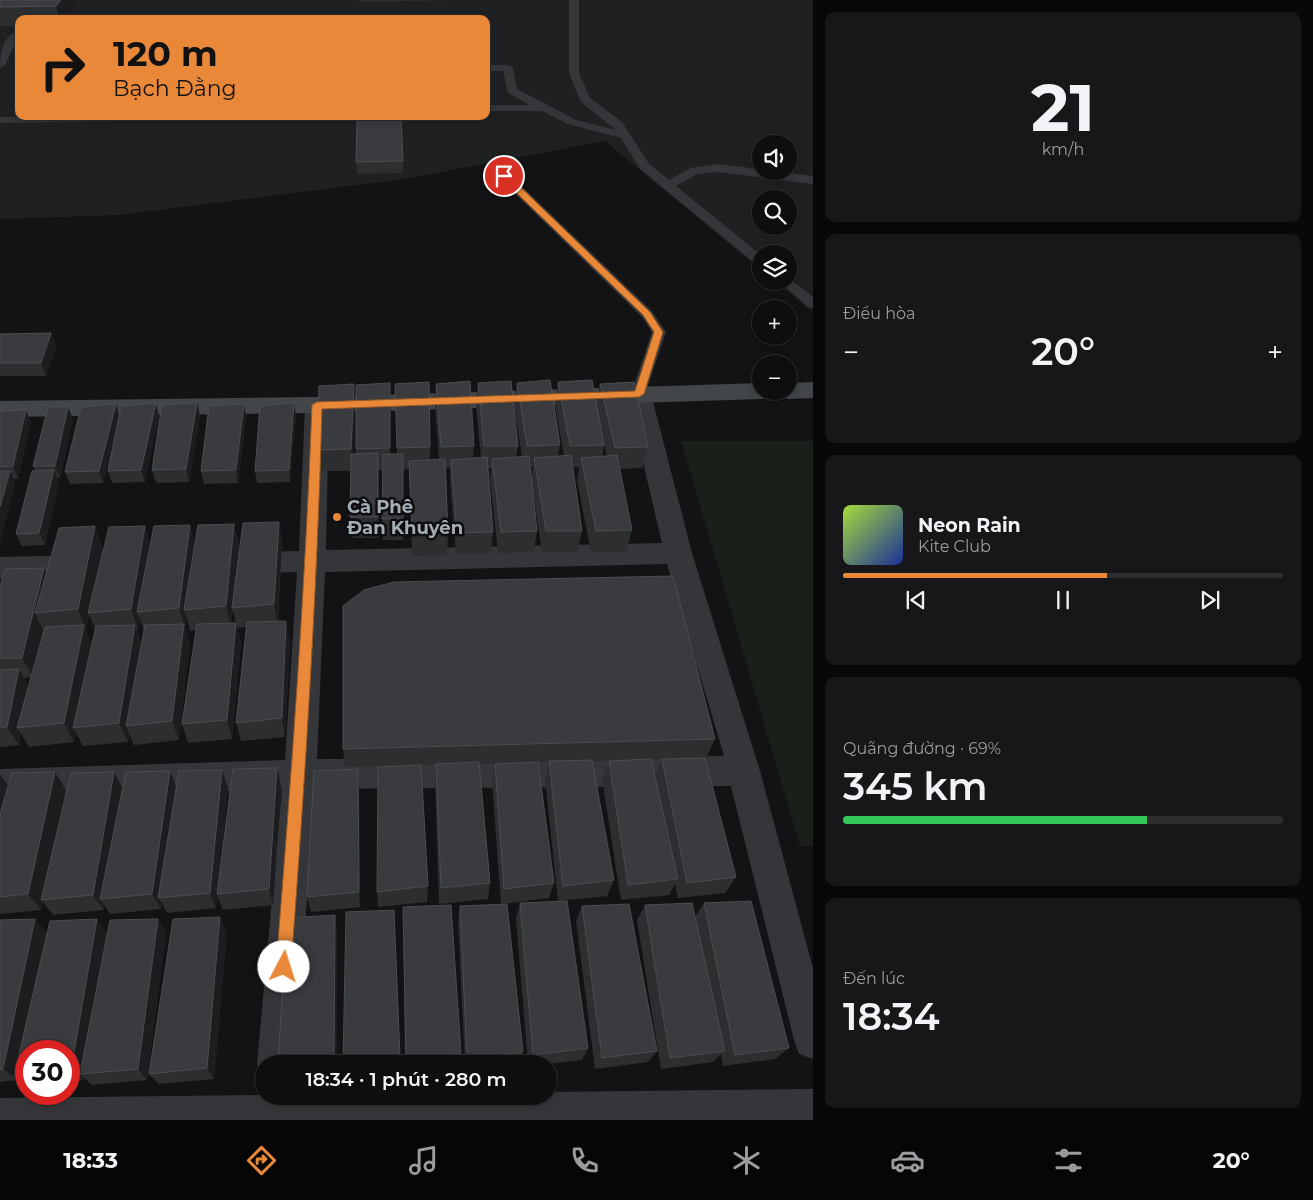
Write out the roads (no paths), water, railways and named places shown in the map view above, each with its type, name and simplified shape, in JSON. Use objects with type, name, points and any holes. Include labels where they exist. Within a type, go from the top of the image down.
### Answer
[{"type":"street","points":[[797,391],[813,390]]},
{"type":"street","points":[[0,409],[317,405],[752,391]]},
{"type":"street","points":[[639,394],[678,553],[804,971],[813,1040]]},
{"type":"street","points":[[277,1055],[300,774],[312,562],[317,405]]},
{"type":"street","points":[[176,564],[678,553]]},
{"type":"street","points":[[0,568],[107,566]]},
{"type":"street","points":[[0,784],[300,774],[744,770]]},
{"type":"street","points":[[0,1118],[272,1106],[813,1108]]},
{"type":"lane","points":[[574,0],[574,73],[585,100],[611,117],[618,124],[644,166],[752,254]]},
{"type":"lane","points":[[0,36],[15,36]]},
{"type":"lane","points":[[0,64],[15,39]]},
{"type":"lane","points":[[490,68],[508,68],[512,91],[572,122],[624,135]]},
{"type":"lane","points":[[490,108],[544,108]]},
{"type":"lane","points":[[0,120],[15,120]]},
{"type":"lane","points":[[668,185],[694,171],[718,168],[813,180]]},
{"type":"lane","points":[[504,176],[646,314],[659,332],[639,394]]},
{"type":"lane","points":[[797,290],[813,304]]},
{"type":"place","name":"Cà Phê Đan Khuyên","points":[[337,517]]}]
